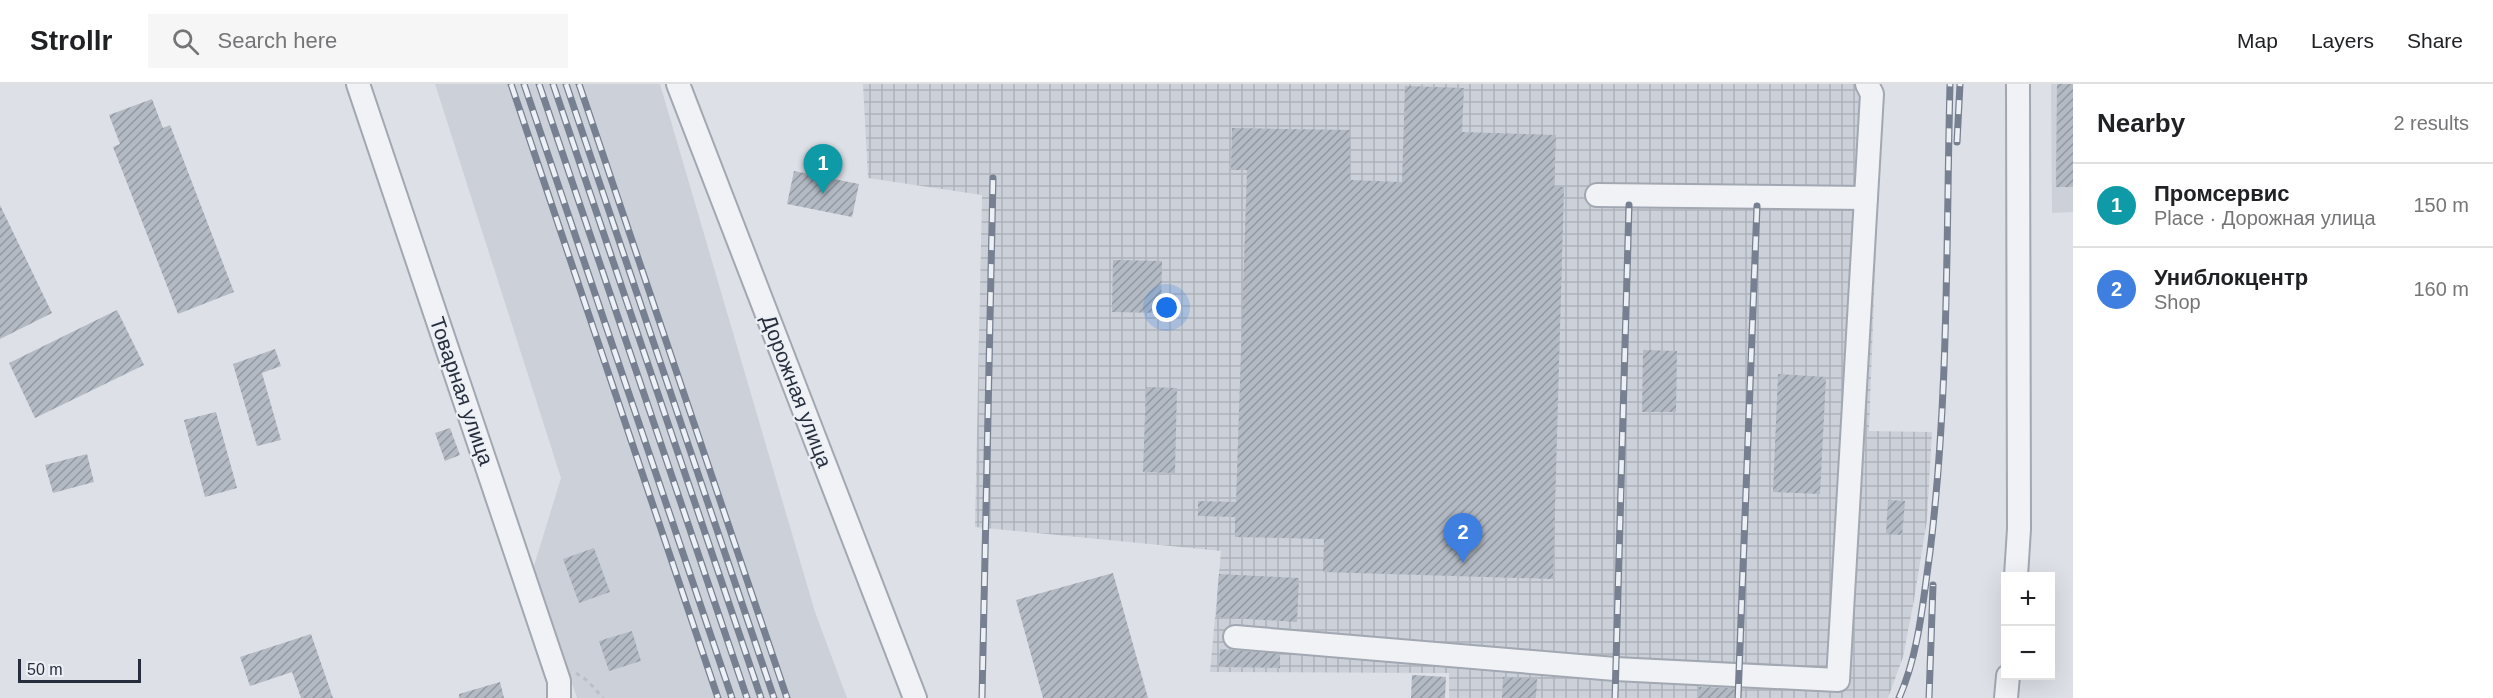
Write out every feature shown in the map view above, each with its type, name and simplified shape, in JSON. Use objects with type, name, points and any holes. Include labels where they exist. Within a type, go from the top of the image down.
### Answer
[{"type":"street","name":"Товарная улица","points":[[358,84],[559,681],[559,698]]},
{"type":"street","name":"Дорожная улица","points":[[678,84],[915,698]]},
{"type":"street","points":[[1235,638],[1615,669],[1838,680],[1872,94],[1867,84]]},
{"type":"street","points":[[2016,572],[2019,529],[2018,84]]},
{"type":"street","points":[[1597,195],[1866,198]]},
{"type":"street","points":[[2006,698],[2008,680]]},
{"type":"shaded area","points":[[435,84],[660,84],[815,612],[847,698],[577,698],[533,569],[561,478]]},
{"type":"shaded area","points":[[863,84],[1882,84],[1869,431],[1932,432],[1927,520],[1914,600],[1903,657],[1888,698],[1449,698],[1449,673],[1210,672],[1221,551],[975,527],[982,195],[868,178]]},
{"type":"shaded area","points":[[2051,84],[2073,84],[2073,212],[2052,213]]},
{"type":"building","points":[[2057,84],[2073,84],[2073,187],[2056,187]]},
{"type":"building","points":[[1405,86],[1464,88],[1462,132],[1556,135],[1554,187],[1564,187],[1553,579],[1323,572],[1324,539],[1235,537],[1235,517],[1198,516],[1198,501],[1236,502],[1247,170],[1231,170],[1232,128],[1350,130],[1350,180],[1402,182]]},
{"type":"building","points":[[152,99],[163,128],[170,125],[234,292],[178,314],[113,147],[120,144],[109,115]]},
{"type":"building","points":[[794,171],[859,184],[852,217],[787,204]]},
{"type":"building","points":[[0,205],[52,313],[0,339]]},
{"type":"building","points":[[1113,260],[1162,261],[1161,313],[1112,312]]},
{"type":"building","points":[[117,310],[144,365],[35,418],[9,363]]},
{"type":"building","points":[[275,349],[281,366],[262,373],[281,440],[257,446],[233,364]]},
{"type":"building","points":[[1643,350],[1677,351],[1676,412],[1642,412]]},
{"type":"building","points":[[1778,374],[1826,377],[1820,494],[1773,492]]},
{"type":"building","points":[[1146,387],[1177,388],[1175,473],[1143,472]]},
{"type":"building","points":[[216,412],[237,488],[205,497],[184,420]]},
{"type":"building","points":[[450,428],[460,455],[445,461],[435,433]]},
{"type":"building","points":[[87,454],[94,482],[53,493],[45,465]]},
{"type":"building","points":[[1888,500],[1905,501],[1902,535],[1886,534]]},
{"type":"building","points":[[594,548],[610,592],[579,603],[563,559]]},
{"type":"building","points":[[1113,573],[1148,698],[1043,698],[1016,600]]},
{"type":"building","points":[[1219,574],[1299,578],[1297,622],[1216,617]]},
{"type":"building","points":[[632,631],[641,661],[609,671],[599,641]]},
{"type":"building","points":[[311,634],[333,698],[301,698],[292,672],[250,686],[240,657]]},
{"type":"building","points":[[1220,649],[1280,654],[1280,668],[1219,667]]},
{"type":"building","points":[[1412,675],[1446,677],[1445,698],[1411,698]]},
{"type":"building","points":[[1503,677],[1537,679],[1536,698],[1502,698]]},
{"type":"building","points":[[500,682],[504,698],[459,698],[459,694]]},
{"type":"building","points":[[1699,687],[1734,688],[1733,698],[1698,698]]},
{"type":"railway","points":[[511,84],[718,698]]},
{"type":"railway","points":[[524,84],[732,698]]},
{"type":"railway","points":[[539,84],[747,698]]},
{"type":"railway","points":[[553,84],[761,698]]},
{"type":"railway","points":[[566,84],[774,698]]},
{"type":"railway","points":[[579,84],[787,698]]},
{"type":"railway","points":[[1899,698],[1906,681],[1919,626],[1930,552],[1941,435],[1946,318],[1950,84]]},
{"type":"railway","points":[[1957,142],[1960,84]]},
{"type":"railway","points":[[982,698],[993,178]]},
{"type":"railway","points":[[1615,698],[1629,205]]},
{"type":"railway","points":[[1738,698],[1757,206]]},
{"type":"railway","points":[[1929,698],[1933,585]]},
{"type":"place","name":"Промсервис","points":[[823,194]]},
{"type":"place","name":"Униблокцентр","points":[[1463,563]]}]
